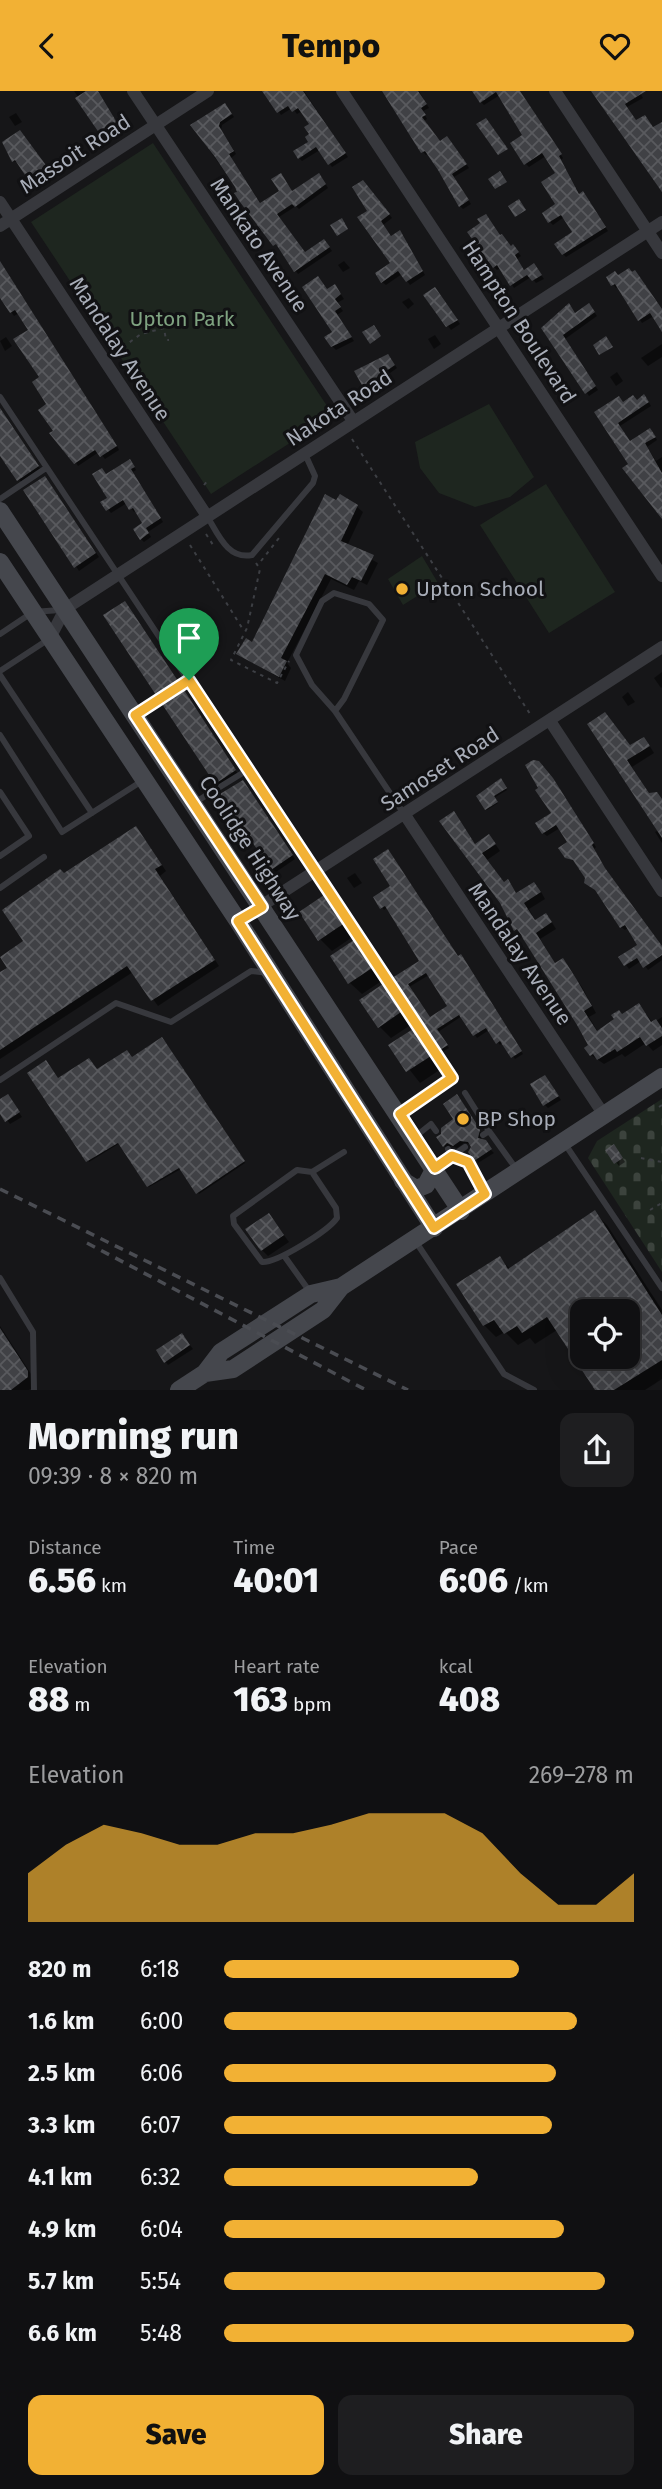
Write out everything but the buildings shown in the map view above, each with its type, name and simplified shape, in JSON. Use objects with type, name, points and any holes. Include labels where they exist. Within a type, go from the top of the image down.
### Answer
[{"type":"main road","name":"Coolidge Highway","points":[[0,511],[400,1114],[461,1211]]},
{"type":"main road","points":[[0,562],[272,973],[434,1228]]},
{"type":"main road","points":[[144,780],[168,764]]},
{"type":"main road","points":[[272,973],[270,959],[274,956],[285,954],[295,958]]},
{"type":"main road","points":[[179,1390],[205,1373],[221,1352],[311,1294],[341,1287],[662,1077]]},
{"type":"main road","points":[[403,1181],[416,1189],[426,1185],[435,1168]]},
{"type":"main road","points":[[205,1373],[233,1369],[323,1310],[341,1287]]},
{"type":"street","name":"Mankato Avenue","points":[[133,91],[353,421]]},
{"type":"street","name":"Massoit Road","points":[[6,223],[208,91]]},
{"type":"street","name":"Hampton Boulevard","points":[[342,91],[662,576]]},
{"type":"street","points":[[555,91],[662,253]]},
{"type":"street","name":"Mandalay Avenue","points":[[0,202],[6,223],[207,516]]},
{"type":"street","name":"Nakota Road","points":[[50,638],[65,609],[662,222]]},
{"type":"street","name":"Samoset Road","points":[[238,921],[662,647]]},
{"type":"street","points":[[550,721],[662,891]]},
{"type":"street","name":"Mandalay Avenue","points":[[405,815],[604,1115]]},
{"type":"lane","points":[[0,397],[452,1078],[400,1114]]},
{"type":"lane","points":[[207,516],[232,552],[242,557],[252,555],[313,483],[312,468],[304,453]]},
{"type":"lane","points":[[0,499],[46,468]]},
{"type":"lane","points":[[335,711],[344,699],[383,620],[369,604],[334,593],[321,601],[296,655],[313,685],[335,711],[405,815]]},
{"type":"lane","points":[[0,634],[33,612],[65,609]]},
{"type":"lane","points":[[50,638],[0,673],[92,813]]},
{"type":"lane","points":[[135,715],[189,680]]},
{"type":"lane","points":[[0,735],[62,832],[144,780]]},
{"type":"lane","points":[[194,803],[249,769]]},
{"type":"lane","points":[[0,792],[29,836],[0,856]]},
{"type":"lane","points":[[0,888],[44,857]]},
{"type":"lane","points":[[0,1080],[116,1003],[171,1022],[251,971],[272,973]]},
{"type":"lane","points":[[465,1093],[486,1133],[519,1172]]},
{"type":"lane","points":[[414,1137],[431,1124],[436,1131]]},
{"type":"lane","points":[[563,1142],[662,1288]]},
{"type":"lane","points":[[435,1168],[450,1152],[464,1147]]},
{"type":"lane","points":[[312,1172],[336,1208],[337,1218],[285,1257],[271,1262],[257,1258],[234,1224],[233,1216],[297,1170],[312,1172],[344,1152]]},
{"type":"lane","points":[[450,1152],[471,1166],[485,1194]]},
{"type":"lane","points":[[415,1240],[504,1374],[534,1390]]},
{"type":"lane","points":[[285,1257],[311,1294]]},
{"type":"lane","points":[[0,1278],[33,1332],[34,1390]]},
{"type":"path","points":[[116,352],[141,334],[164,328],[166,340],[169,340]]},
{"type":"path","points":[[352,439],[535,720]]},
{"type":"path","points":[[204,485],[208,480]]},
{"type":"path","points":[[205,534],[220,553]]},
{"type":"path","points":[[190,545],[245,632]]},
{"type":"path","points":[[254,564],[257,563],[260,569],[245,632],[231,660],[277,683],[289,660]]},
{"type":"path","points":[[640,1159],[662,1162]]},
{"type":"path","points":[[650,1210],[662,1203]]},
{"type":"green space","name":"Upton Park","points":[[153,143],[333,415],[211,494],[31,222]]},
{"type":"green space","points":[[489,404],[534,477],[510,497],[475,507],[439,493],[420,468],[415,442]]},
{"type":"green space","points":[[546,484],[615,592],[549,633],[480,525]]},
{"type":"green space","points":[[422,556],[438,583],[403,605],[388,579]]},
{"type":"green space","points":[[662,1099],[662,1272],[588,1158],[597,1141]]},
{"type":"railway","points":[[0,1189],[408,1390]]},
{"type":"railway","points":[[87,1243],[366,1390]]},
{"type":"place","name":"Upton School","points":[[402,589]]},
{"type":"place","name":"BP Shop","points":[[463,1119]]},
{"type":"route","points":[[189,680],[354,925],[452,1078],[400,1114],[435,1168],[452,1156],[468,1162],[485,1194],[434,1228],[238,921],[262,907],[135,715],[189,680]]}]
